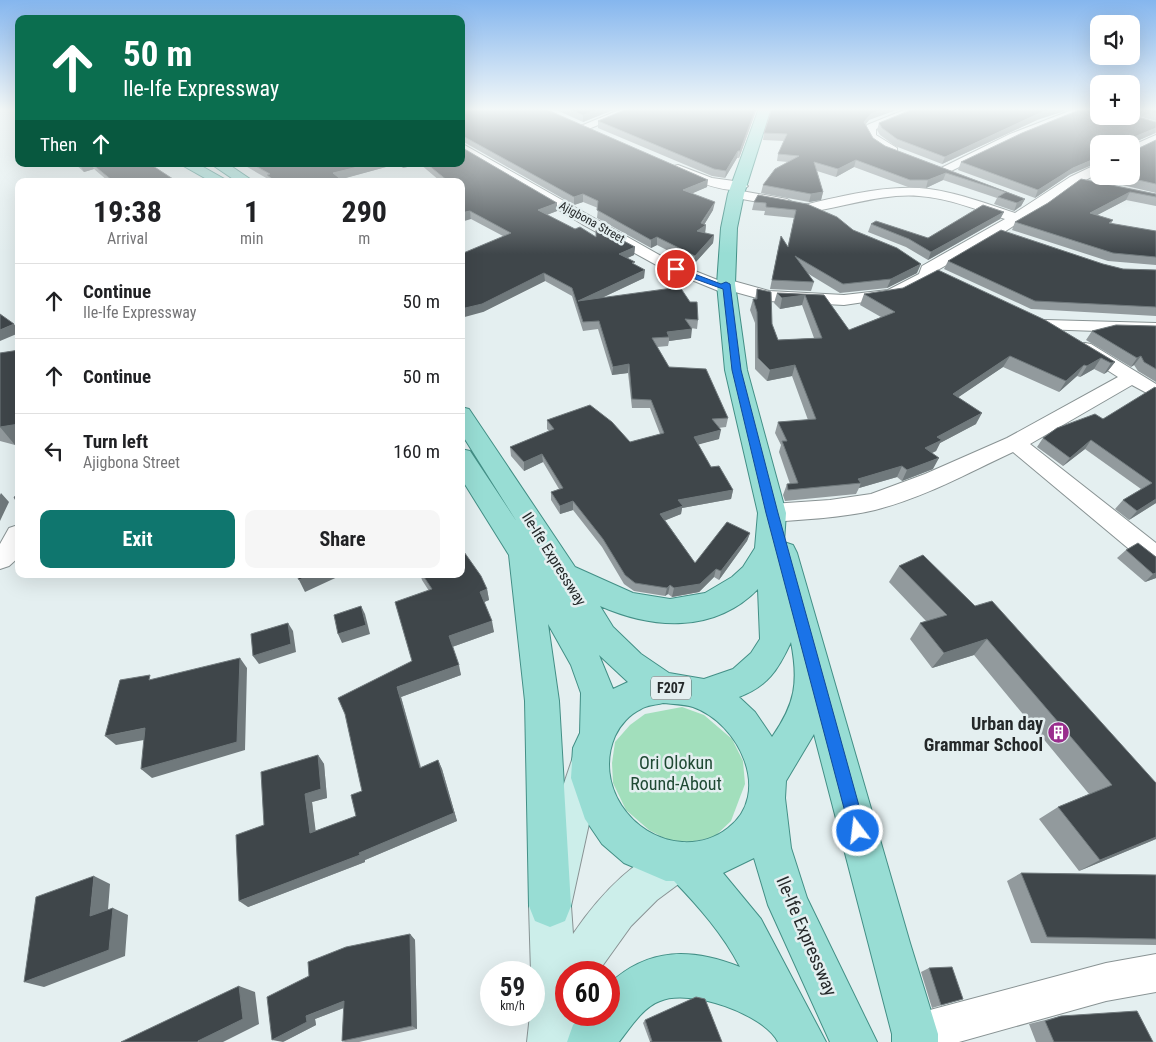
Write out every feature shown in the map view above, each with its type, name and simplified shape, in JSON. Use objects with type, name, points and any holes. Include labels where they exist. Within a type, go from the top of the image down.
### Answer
[{"type":"main road","name":"F207","points":[[750,157],[729,228],[726,284],[736,370],[808,645],[811,695],[801,724],[766,787],[758,824],[740,846],[714,860],[679,863],[645,854],[620,836],[602,814],[591,787],[593,746],[613,709],[636,694],[663,688],[683,689],[703,694],[727,707],[746,726],[760,750],[766,787]]},
{"type":"main road","points":[[193,167],[215,178]]},
{"type":"main road","points":[[223,167],[241,178]]},
{"type":"main road","name":"Ile-Ife Expressway","points":[[465,420],[602,637],[629,664],[663,688]]},
{"type":"main road","name":"Ile-Ife Expressway","points":[[465,463],[523,554],[576,645],[598,693],[593,746]]},
{"type":"main road","name":"F207","points":[[703,694],[744,680],[763,663],[776,641],[776,616],[769,549],[772,513]]},
{"type":"main road","points":[[563,575],[642,609],[675,611],[707,607],[734,591],[752,575],[769,549]]},
{"type":"main road","points":[[523,554],[542,702],[550,906],[556,961]]},
{"type":"main road","points":[[537,652],[576,645]]},
{"type":"main road","points":[[808,645],[915,1038]]},
{"type":"main road","points":[[550,906],[571,819],[593,746]]},
{"type":"main road","name":"Ile-Ife Expressway","points":[[766,787],[771,848],[789,905],[854,1042]]},
{"type":"main road","name":"F207","points":[[679,863],[715,894],[746,934],[795,1029]]},
{"type":"main road","points":[[582,961],[598,932],[627,897],[649,878],[679,863]]},
{"type":"main road","points":[[590,1042],[606,1020],[648,982],[677,974],[704,976],[747,992],[795,1029]]},
{"type":"street","name":"Ajigbona Street","points":[[479,157],[586,221],[665,264],[721,287],[726,284]]},
{"type":"street","points":[[960,177],[938,169],[966,157]]},
{"type":"street","points":[[663,162],[709,182],[810,208],[833,218]]},
{"type":"street","points":[[921,265],[996,231],[1038,206],[1075,180],[1090,172]]},
{"type":"street","points":[[1075,180],[1090,183]]},
{"type":"street","points":[[810,208],[868,196],[915,192],[946,196],[1016,218]]},
{"type":"street","points":[[1021,200],[1038,206]]},
{"type":"street","points":[[996,231],[1014,237]]},
{"type":"street","points":[[726,284],[768,296],[844,300],[892,294],[927,276],[921,265]]},
{"type":"street","points":[[921,265],[944,277]]},
{"type":"street","points":[[1029,317],[1046,325],[1156,392]]},
{"type":"street","points":[[1046,325],[1156,328]]},
{"type":"street","points":[[772,513],[830,510],[874,502],[933,480],[1015,443],[1132,377]]},
{"type":"street","points":[[1015,443],[1156,558]]},
{"type":"street","points":[[0,559],[11,549],[12,534]]},
{"type":"street","points":[[915,1038],[1106,982],[1156,973]]},
{"type":"green space","name":"Ori Olokun Round-About","points":[[682,707],[704,715],[732,739],[743,761],[745,784],[731,821],[714,837],[690,842],[668,840],[649,830],[626,810],[613,783],[612,763],[615,742],[630,725],[645,714]]},
{"type":"building","points":[[465,157],[478,157],[557,203],[538,210],[575,229],[580,227],[596,237],[596,226],[635,247],[619,254],[635,262],[632,263],[645,270],[578,301],[680,287],[690,302],[697,302],[698,320],[685,319],[692,329],[667,332],[669,337],[652,338],[669,367],[706,369],[728,418],[712,419],[721,430],[694,437],[711,467],[719,466],[733,490],[678,500],[683,506],[660,514],[695,563],[727,522],[750,533],[721,571],[716,569],[700,584],[674,588],[670,585],[667,588],[635,583],[625,575],[603,539],[573,501],[560,506],[551,492],[563,488],[542,454],[524,462],[510,447],[554,429],[547,420],[590,405],[612,422],[630,442],[664,433],[651,400],[632,399],[629,364],[613,367],[599,321],[583,322],[572,288],[544,273],[482,304],[465,308],[465,252],[511,233],[470,211],[465,212],[465,178],[444,178],[431,167],[465,167]]},
{"type":"building","points":[[500,157],[654,157],[708,180],[683,190],[715,202],[701,223],[706,225],[697,231],[714,235],[695,256],[657,237],[651,240],[597,210],[598,201],[583,194],[574,197]]},
{"type":"building","points":[[684,157],[735,157],[726,171],[714,169]]},
{"type":"building","points":[[798,157],[913,157],[1025,199],[1017,203],[998,197],[1006,192],[946,173],[928,180],[910,180],[856,160],[838,169],[814,162],[823,192],[811,194],[763,185],[775,169]]},
{"type":"building","points":[[972,157],[1090,157],[1090,161],[1073,168],[1038,190],[961,162]]},
{"type":"building","points":[[1140,157],[1156,157],[1156,184],[1140,180]]},
{"type":"building","points":[[96,167],[155,167],[171,178],[109,178]]},
{"type":"building","points":[[257,167],[358,167],[333,173],[339,178],[271,178],[267,175],[270,174]]},
{"type":"building","points":[[1081,179],[1090,181],[1090,185],[1111,185],[1156,194],[1156,197],[1130,192],[1090,213],[1113,220],[1109,223],[1156,231],[1156,257],[1113,253],[1015,222],[1048,203]]},
{"type":"building","points":[[758,195],[807,204],[837,217],[853,230],[897,248],[921,264],[891,279],[843,284],[795,256],[814,282],[772,280],[781,236],[788,247],[796,210],[766,207],[766,203],[754,202]]},
{"type":"building","points":[[983,205],[1004,212],[931,252],[909,239],[871,224],[876,221],[928,238]]},
{"type":"building","points":[[1001,230],[1103,264],[1123,269],[1156,270],[1156,307],[1035,301],[948,261]]},
{"type":"building","points":[[938,270],[1045,320],[1115,362],[1111,363],[1101,358],[1087,366],[1084,365],[1066,381],[1010,356],[953,394],[982,413],[937,437],[942,440],[925,448],[939,458],[907,470],[902,466],[858,479],[861,483],[788,490],[787,484],[798,483],[782,441],[787,441],[778,422],[816,419],[795,365],[770,370],[758,358],[757,312],[753,299],[757,299],[757,289],[771,292],[772,324],[778,340],[822,338],[805,295],[782,298],[777,293],[824,295],[849,330],[895,312],[864,294],[903,288]]},
{"type":"building","points":[[0,314],[14,324],[0,330]]},
{"type":"building","points":[[1116,325],[1156,326],[1156,369],[1144,362],[1141,356],[1137,358],[1092,331]]},
{"type":"building","points":[[15,351],[15,425],[0,427],[0,353]]},
{"type":"building","points":[[1155,387],[1156,499],[1137,511],[1123,500],[1152,483],[1091,440],[1070,458],[1043,438],[1057,428],[1095,414],[1103,419]]},
{"type":"building","points":[[1138,543],[1156,557],[1156,573],[1153,574],[1126,550]]},
{"type":"building","points":[[465,553],[481,576],[487,589],[480,592],[492,621],[449,636],[459,665],[397,687],[420,768],[438,760],[454,813],[359,853],[360,855],[239,901],[236,835],[264,825],[261,772],[318,755],[321,789],[305,794],[310,833],[356,816],[351,795],[362,791],[345,714],[338,698],[412,661],[395,602],[432,589],[425,578],[465,578]]},
{"type":"building","points":[[923,555],[975,606],[992,601],[1156,783],[1156,837],[1100,860],[1058,807],[1112,785],[987,639],[944,653],[920,623],[947,615],[899,566]]},
{"type":"building","points":[[361,606],[366,625],[338,634],[334,615]]},
{"type":"building","points":[[288,623],[291,644],[253,656],[251,634]]},
{"type":"building","points":[[240,658],[237,742],[141,769],[145,728],[105,736],[120,680],[150,675],[149,680]]},
{"type":"building","points":[[1021,873],[1156,875],[1156,939],[1047,937]]},
{"type":"building","points":[[94,876],[90,916],[113,908],[109,950],[24,982],[36,897]]},
{"type":"building","points":[[410,934],[412,1026],[342,1041],[344,1001],[306,1016],[307,1022],[272,1040],[267,997],[309,976],[308,962],[346,947]]},
{"type":"building","points":[[952,967],[963,999],[941,1005],[929,968]]},
{"type":"building","points":[[239,986],[243,1019],[198,1042],[121,1042]]},
{"type":"building","points":[[696,997],[705,999],[722,1042],[650,1042],[652,1041],[645,1020]]},
{"type":"building","points":[[1137,1011],[1153,1042],[1054,1042],[1045,1021],[1061,1016]]},
{"type":"place","name":"Urban day Grammar School","points":[[1059,733]]},
{"type":"route","points":[[676,269],[721,287],[726,284],[736,370],[772,513],[858,831]]}]
